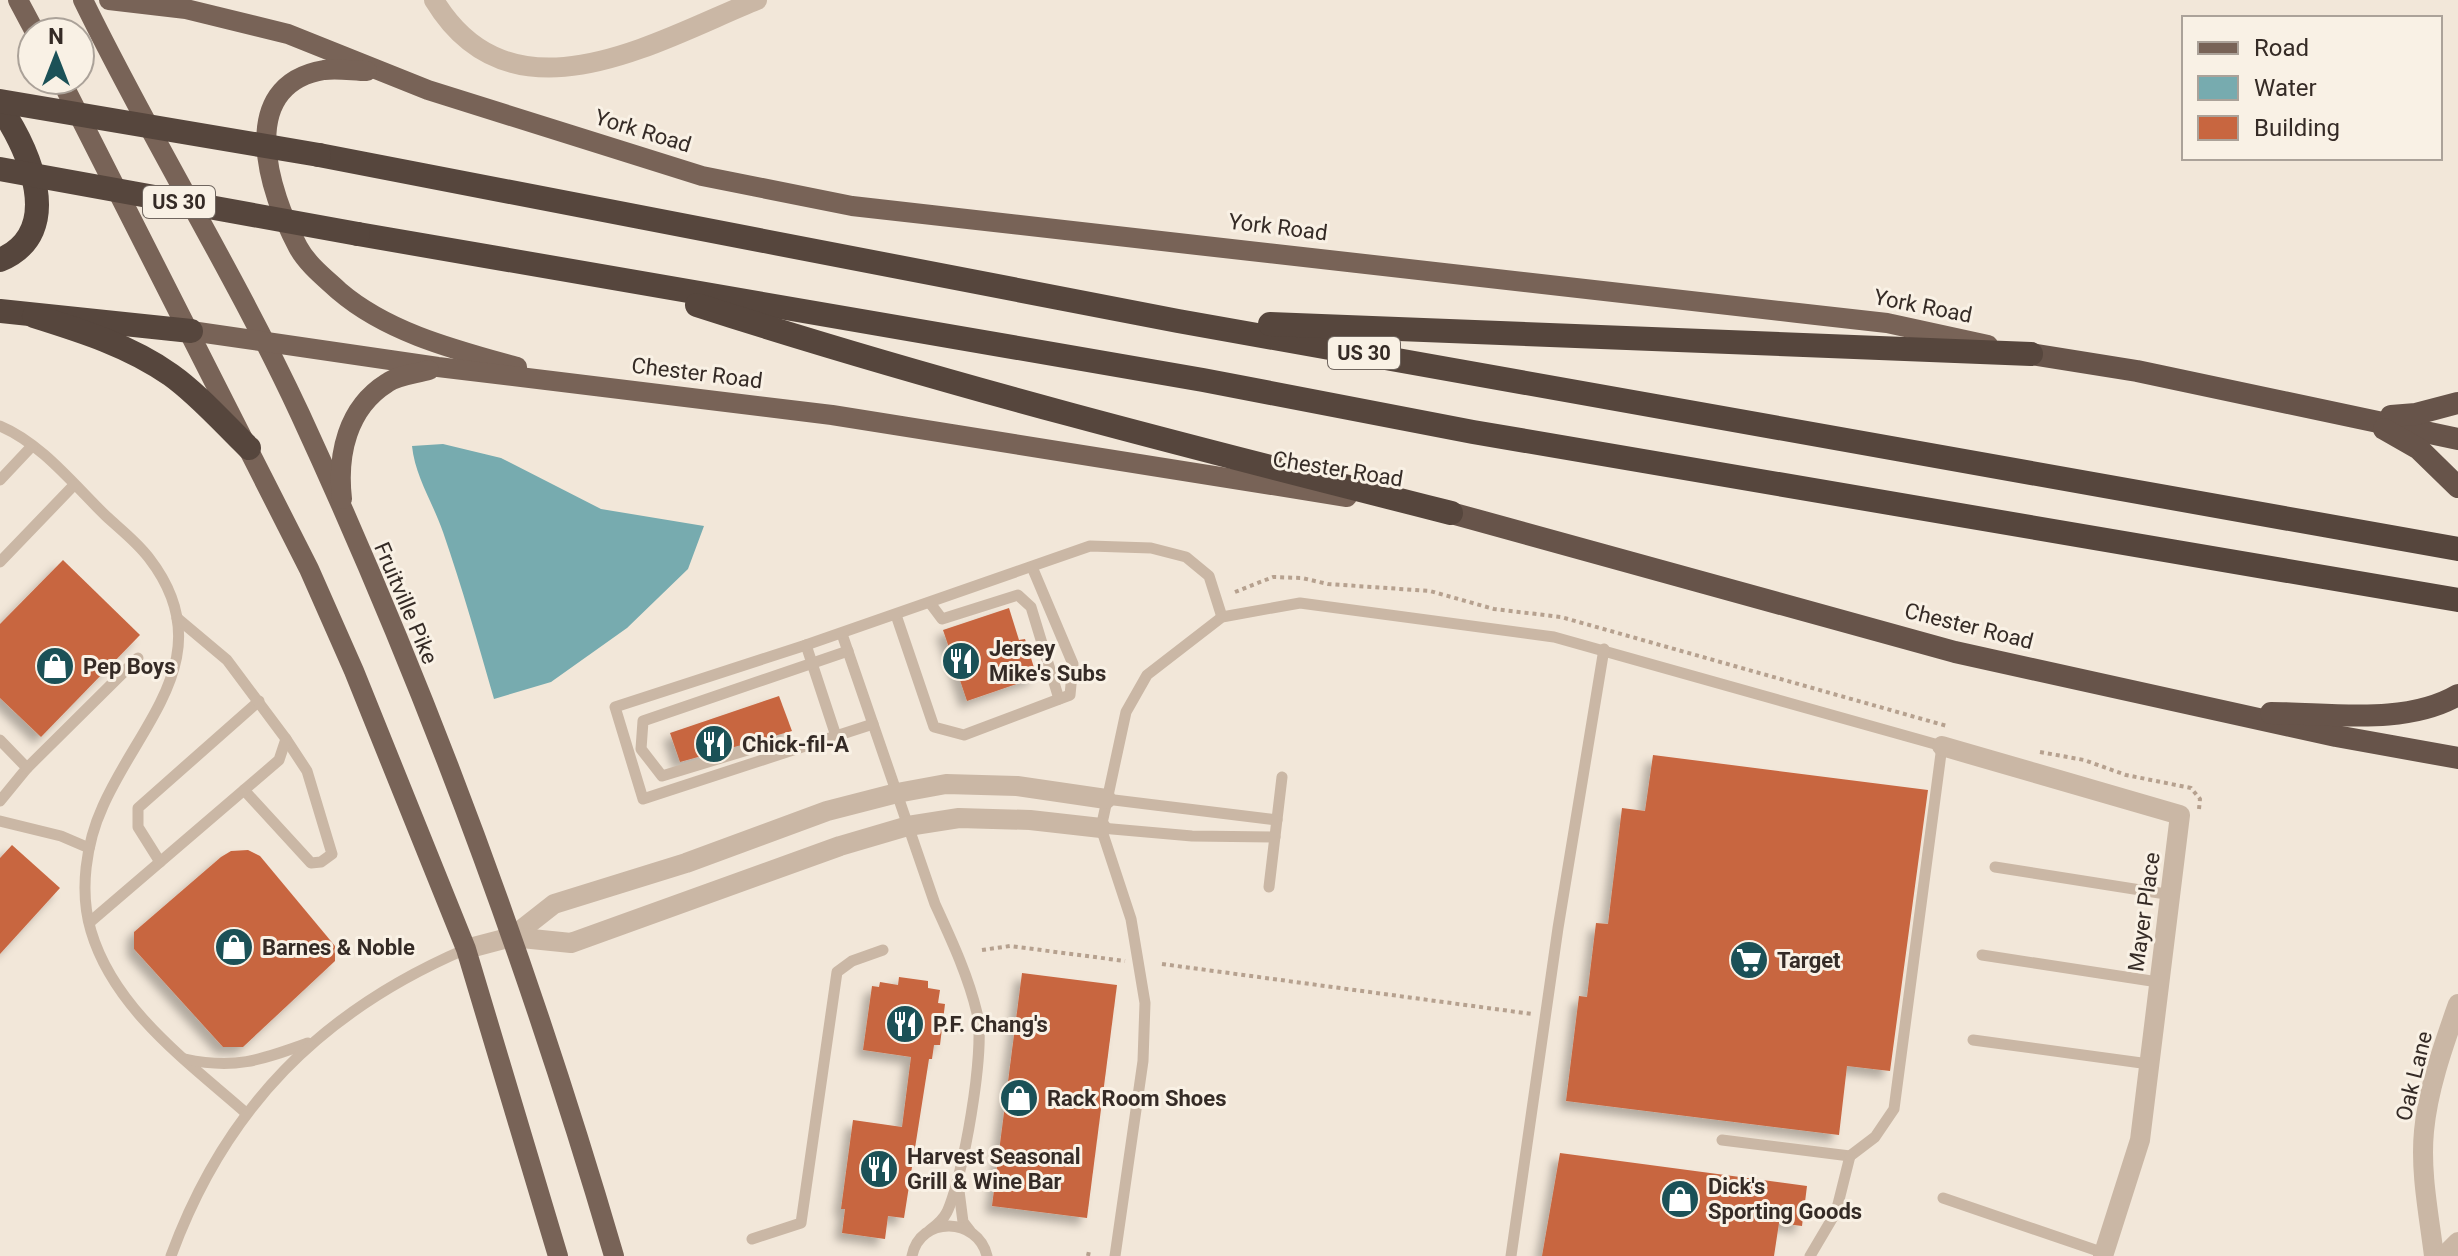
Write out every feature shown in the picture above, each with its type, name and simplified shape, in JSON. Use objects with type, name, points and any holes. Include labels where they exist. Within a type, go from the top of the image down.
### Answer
[{"type":"highway","name":"US 30","points":[[0,101],[319,155],[1178,321],[2458,549]]},
{"type":"highway","points":[[0,107],[19,136],[38,190],[36,221],[28,239],[0,260]]},
{"type":"highway","name":"US 30","points":[[0,169],[1203,380],[1473,432],[2458,600]]},
{"type":"highway","points":[[611,277],[815,343],[1096,423],[1451,513]]},
{"type":"highway","points":[[0,311],[191,331]]},
{"type":"highway","points":[[34,316],[93,334],[145,358],[174,377],[249,448]]},
{"type":"highway","points":[[1178,321],[2031,354]]},
{"type":"highway","name":"York Road","points":[[2031,354],[2137,371],[2458,439]]},
{"type":"highway","points":[[2346,413],[2416,414],[2458,403]]},
{"type":"highway","points":[[2346,413],[2394,433],[2419,449],[2458,487]]},
{"type":"highway","name":"Chester Road","points":[[1451,513],[1955,652],[2226,712],[2458,758]]},
{"type":"highway","points":[[2226,712],[2396,713],[2424,709],[2458,695]]},
{"type":"main road","name":"Fruitville Pike","points":[[83,0],[264,340],[409,670],[512,937],[614,1256]]},
{"type":"main road","name":"York Road","points":[[109,0],[178,5],[288,34],[428,90],[702,176],[852,206],[1887,323],[2031,354]]},
{"type":"main road","points":[[383,71],[324,70],[299,80],[281,93],[265,120],[267,168],[298,248],[342,293],[383,321],[464,353],[581,385]]},
{"type":"main road","points":[[69,96],[191,331],[341,641],[466,949],[558,1256]]},
{"type":"main road","name":"Chester Road","points":[[191,331],[438,367],[832,415],[1451,513]]},
{"type":"main road","points":[[344,518],[339,475],[346,432],[363,403],[388,381],[438,367]]},
{"type":"street","points":[[434,0],[470,40],[500,58],[549,69],[594,65],[622,56],[757,0]]},
{"type":"street","name":"Mayer Place","points":[[1942,746],[2180,815],[2140,1140],[2103,1254]]},
{"type":"street","points":[[512,937],[554,904],[686,863],[827,811],[897,793],[946,784],[1017,786],[1106,799]]},
{"type":"street","points":[[466,949],[512,937],[571,943],[840,846],[908,826],[959,818],[1030,820],[1101,828]]},
{"type":"street","name":"Oak Lane","points":[[2434,1256],[2424,1168],[2424,1130],[2433,1085],[2458,1004]]},
{"type":"street","points":[[2444,1256],[2458,1242]]},
{"type":"lane","points":[[0,426],[32,446],[148,556],[168,592],[177,618],[178,643],[172,682],[103,805],[89,848],[85,887],[90,922],[116,984],[155,1033],[246,1113]]},
{"type":"lane","points":[[0,480],[32,446]]},
{"type":"lane","points":[[0,562],[74,485]]},
{"type":"lane","points":[[873,724],[643,799],[615,707],[842,634],[1090,546],[1151,548],[1186,557],[1209,576],[1222,617]]},
{"type":"lane","points":[[896,615],[934,727],[964,735],[1070,695],[1073,664],[1032,567]]},
{"type":"lane","points":[[930,603],[942,619],[1018,595],[1031,607],[1059,699]]},
{"type":"lane","points":[[1115,1256],[1143,1061],[1145,1003],[1131,919],[1101,828],[1126,712],[1147,675],[1222,617],[1300,603],[1554,637],[1942,746],[1894,1109],[1875,1137],[1850,1156],[1836,1212],[1810,1256]]},
{"type":"lane","points":[[177,618],[227,660],[286,739],[307,771],[332,854],[321,862],[311,863],[244,790]]},
{"type":"lane","points":[[842,634],[978,1015],[978,1052],[958,1182],[946,1215],[912,1253],[902,1256]]},
{"type":"lane","points":[[806,645],[836,736]]},
{"type":"lane","points":[[1511,1256],[1604,649]]},
{"type":"lane","points":[[805,746],[767,744],[662,776],[641,749],[643,721],[848,651]]},
{"type":"lane","points":[[0,801],[27,768],[138,658]]},
{"type":"lane","points":[[160,862],[138,827],[138,808],[259,701]]},
{"type":"lane","points":[[90,922],[279,760],[286,739]]},
{"type":"lane","points":[[0,740],[27,768]]},
{"type":"lane","points":[[1269,887],[1282,777]]},
{"type":"lane","points":[[1106,799],[1277,820]]},
{"type":"lane","points":[[0,821],[61,836],[89,848]]},
{"type":"lane","points":[[1101,828],[1192,836],[1275,837]]},
{"type":"lane","points":[[1995,867],[2172,895]]},
{"type":"lane","points":[[171,1256],[191,1202],[230,1133],[281,1071],[314,1041],[400,981],[466,949]]},
{"type":"lane","points":[[752,1239],[801,1223],[837,972],[852,961],[883,950]]},
{"type":"lane","points":[[1982,955],[2158,982]]},
{"type":"lane","points":[[1973,1040],[2149,1064]]},
{"type":"lane","points":[[185,1059],[218,1066],[256,1062],[314,1041]]},
{"type":"lane","points":[[1722,1140],[1850,1156]]},
{"type":"lane","points":[[958,1182],[963,1222],[980,1239],[987,1256]]},
{"type":"lane","points":[[1943,1198],[2103,1254]]},
{"type":"lane","points":[[930,1230],[950,1225],[970,1231]]},
{"type":"path","points":[[982,950],[1010,946],[1127,961]]},
{"type":"path","points":[[1162,964],[1546,1016]]},
{"type":"water","points":[[443,444],[501,458],[601,509],[704,526],[688,569],[627,628],[551,682],[494,699],[450,553],[420,479],[412,446]]},
{"type":"building","name":"Pep Boys","points":[[63,560],[140,635],[41,737],[0,698],[0,624]]},
{"type":"building","points":[[1009,608],[1019,640],[1025,639],[1037,677],[967,701],[943,630]]},
{"type":"building","name":"Chick-fil-A","points":[[779,696],[792,731],[680,762],[670,733]]},
{"type":"building","name":"Target","points":[[1653,755],[1928,790],[1890,1071],[1847,1066],[1839,1135],[1566,1101],[1579,996],[1587,997],[1596,923],[1608,924],[1622,808],[1645,811]]},
{"type":"building","points":[[12,845],[60,888],[0,954],[0,858]]},
{"type":"building","name":"Barnes & Noble","points":[[248,850],[260,856],[335,946],[335,961],[243,1047],[223,1047],[134,949],[134,932],[221,857],[231,851]]},
{"type":"building","points":[[1022,973],[1117,985],[1087,1218],[992,1206]]},
{"type":"building","points":[[899,977],[928,981],[928,988],[940,990],[938,1003],[945,1004],[940,1045],[934,1045],[932,1059],[929,1059],[904,1218],[888,1216],[885,1239],[842,1233],[845,1209],[841,1209],[853,1120],[902,1127],[911,1057],[863,1050],[872,986],[879,987],[880,982],[898,985]]},
{"type":"building","name":"Dick's Sporting Goods","points":[[1560,1153],[1807,1186],[1802,1226],[1779,1223],[1774,1256],[1542,1256]]},
{"type":"place","name":"Jersey Mike's Subs","points":[[961,661]]},
{"type":"place","name":"Pep Boys","points":[[55,666]]},
{"type":"place","name":"Chick-fil-A","points":[[714,744]]},
{"type":"place","name":"Barnes & Noble","points":[[234,947]]},
{"type":"place","name":"Target","points":[[1749,960]]},
{"type":"place","name":"P.F. Chang's","points":[[905,1024]]},
{"type":"place","name":"Rack Room Shoes","points":[[1019,1098]]},
{"type":"place","name":"Harvest Seasonal Grill & Wine Bar","points":[[879,1169]]},
{"type":"place","name":"Dick's Sporting Goods","points":[[1680,1199]]}]
